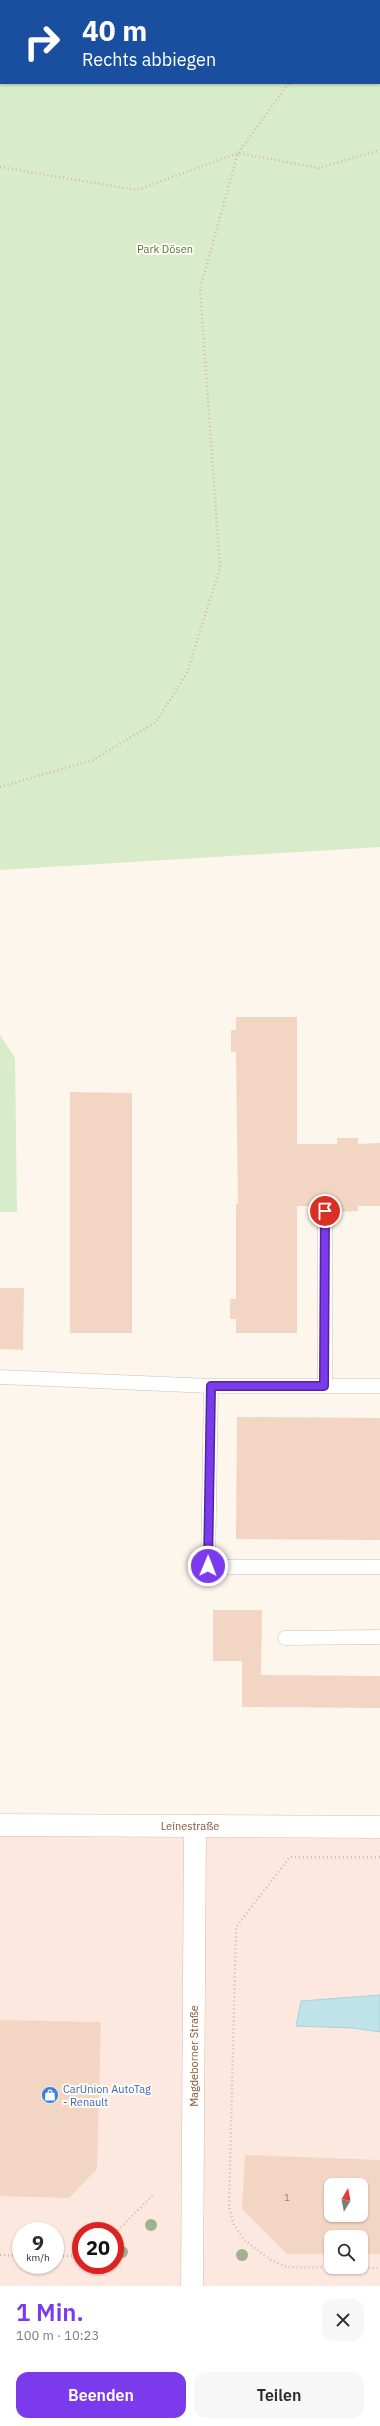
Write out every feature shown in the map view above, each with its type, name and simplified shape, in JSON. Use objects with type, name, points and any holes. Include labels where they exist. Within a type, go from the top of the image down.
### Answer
[{"type":"street","name":"Leinestraße","points":[[0,1825],[380,1827]]},
{"type":"street","name":"Magdeborner Straße","points":[[192,2286],[195,1826]]},
{"type":"lane","points":[[324,1386],[325,1211]]},
{"type":"lane","points":[[0,1377],[211,1386],[380,1386]]},
{"type":"lane","points":[[211,1386],[208,1566],[380,1567]]},
{"type":"lane","points":[[285,1638],[380,1638]]},
{"type":"path","points":[[0,787],[93,760],[156,722],[187,673],[220,568],[200,289],[238,153],[288,84]]},
{"type":"path","points":[[0,167],[138,190],[238,153],[319,168],[380,150]]},
{"type":"path","points":[[380,1858],[290,1857],[236,1927],[229,2207],[234,2225],[244,2240],[271,2260],[287,2267],[380,2268]]},
{"type":"path","points":[[124,2224],[153,2195]]},
{"type":"path","points":[[0,2255],[12,2256]]},
{"type":"shaded area","points":[[0,1825],[380,1827],[380,2286],[0,2286]]},
{"type":"green space","name":"Park Dösen","points":[[0,84],[380,84],[380,847],[0,870]]},
{"type":"green space","points":[[0,1035],[15,1058],[17,1212],[0,1212]]},
{"type":"water","points":[[380,1995],[380,2032],[353,2028],[296,2026],[301,2001]]},
{"type":"building","points":[[236,1017],[297,1017],[297,1144],[337,1144],[337,1138],[358,1138],[358,1144],[380,1143],[380,1206],[358,1206],[358,1211],[337,1212],[337,1206],[297,1206],[297,1333],[236,1333],[236,1319],[230,1319],[230,1299],[236,1299],[236,1204],[238,1204],[236,1052],[231,1052],[231,1030],[236,1030]]},
{"type":"building","points":[[70,1092],[132,1093],[132,1333],[70,1333]]},
{"type":"building","points":[[0,1288],[24,1288],[23,1350],[0,1349]]},
{"type":"building","points":[[237,1417],[380,1418],[380,1540],[236,1539]]},
{"type":"building","points":[[213,1610],[262,1610],[261,1675],[380,1676],[380,1708],[242,1707],[242,1661],[213,1661]]},
{"type":"building","name":"CarUnion AutoTag - Renault","points":[[0,2020],[101,2022],[97,2169],[69,2198],[0,2196]]},
{"type":"building","points":[[245,2155],[380,2160],[380,2254],[368,2254],[368,2230],[324,2230],[324,2254],[287,2254],[242,2209]]},
{"type":"place","name":"CarUnion AutoTag - Renault","points":[[50,2095]]},
{"type":"route","points":[[208,1566],[211,1386],[324,1386],[325,1211]]}]
